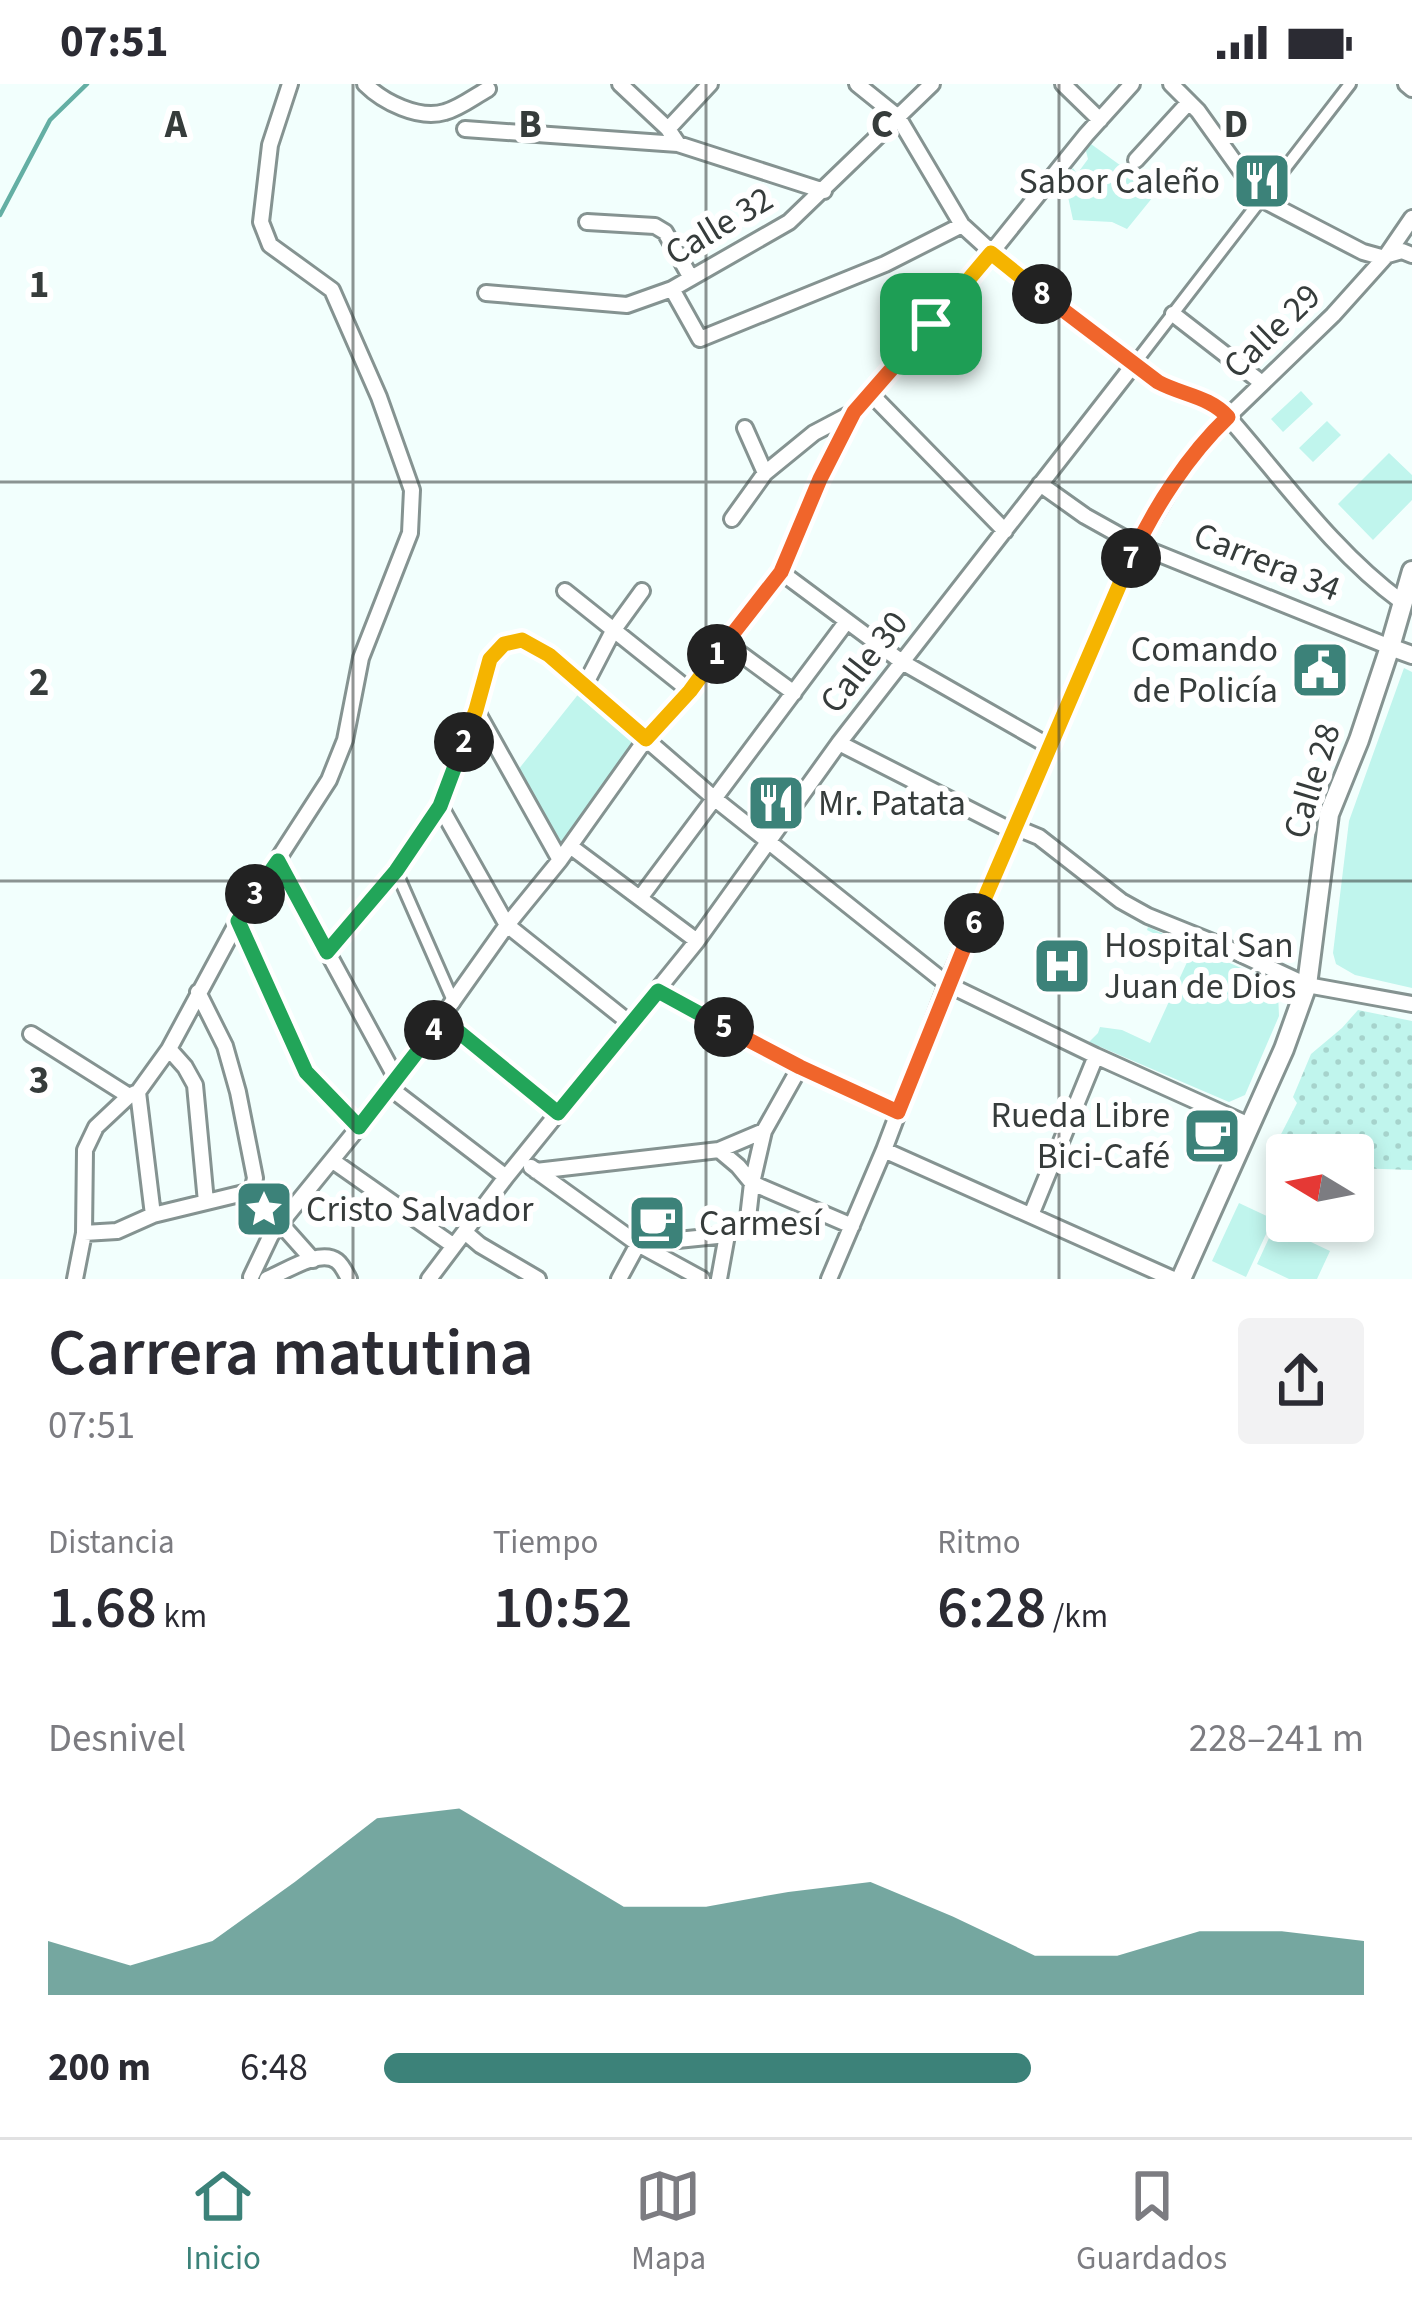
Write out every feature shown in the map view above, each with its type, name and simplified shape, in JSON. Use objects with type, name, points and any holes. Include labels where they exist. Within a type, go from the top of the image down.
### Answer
[{"type":"main road","name":"Calle 28","points":[[1177,1279],[1286,1043],[1307,985],[1329,814],[1359,740],[1412,571]]},
{"type":"street","points":[[75,1279],[84,1233],[85,1150],[96,1127],[134,1094],[169,1049],[238,921],[329,780],[345,740],[361,658],[410,532],[412,490],[379,397],[332,290],[270,245],[261,222],[270,146],[290,84]]},
{"type":"street","points":[[365,84],[400,107],[443,113],[490,86]]},
{"type":"street","points":[[620,84],[678,144]]},
{"type":"street","points":[[668,129],[710,84]]},
{"type":"street","points":[[857,84],[898,117],[962,225],[991,253],[1158,382],[1206,400],[1228,417],[1324,529],[1402,602]]},
{"type":"street","name":"Calle 32","points":[[486,293],[627,305],[672,289],[789,222],[932,84]]},
{"type":"street","points":[[1064,84],[1100,120]]},
{"type":"street","points":[[256,1278],[266,1244],[280,1223],[394,1084],[646,739],[690,691],[781,572],[854,412],[1132,84]]},
{"type":"street","points":[[1171,84],[1229,151],[1261,200],[1363,252],[1412,255]]},
{"type":"street","name":"Calle 30","points":[[429,1279],[697,941],[839,743],[1350,84]]},
{"type":"street","points":[[1136,160],[1189,102]]},
{"type":"street","points":[[465,129],[678,144],[824,191]]},
{"type":"street","name":"Calle 29","points":[[830,1279],[947,984],[1137,545],[1211,433],[1333,316],[1386,256],[1412,218]]},
{"type":"street","points":[[587,222],[655,226],[665,232],[692,278]]},
{"type":"street","points":[[672,289],[700,339],[885,264],[962,225]]},
{"type":"street","points":[[1173,314],[1262,382]]},
{"type":"street","points":[[871,394],[1005,531]]},
{"type":"street","points":[[732,519],[765,473],[814,433],[854,412]]},
{"type":"street","points":[[745,428],[765,473]]},
{"type":"street","name":"Carrera 34","points":[[1040,484],[1137,545],[1412,655]]},
{"type":"street","points":[[781,572],[902,662],[1048,746]]},
{"type":"street","points":[[565,591],[690,691]]},
{"type":"street","points":[[584,685],[613,631],[642,591]]},
{"type":"street","points":[[640,898],[847,621]]},
{"type":"street","points":[[327,952],[396,871],[440,806],[490,659],[504,644],[522,640],[549,655],[715,799],[947,984],[1249,1125]]},
{"type":"street","points":[[726,643],[794,693]]},
{"type":"street","points":[[476,710],[560,860]]},
{"type":"street","points":[[839,743],[1014,832],[1039,837],[1121,901],[1148,916],[1307,985],[1412,1004]]},
{"type":"street","points":[[440,806],[507,925],[631,1024]]},
{"type":"street","points":[[570,846],[697,941]]},
{"type":"street","points":[[278,861],[394,1084],[506,1177]]},
{"type":"street","points":[[396,871],[454,1004]]},
{"type":"street","points":[[238,921],[306,1072],[359,1127]]},
{"type":"street","points":[[658,991],[800,1067],[898,1112]]},
{"type":"street","points":[[84,1233],[118,1231],[153,1215],[248,1192],[253,1186],[225,1046],[197,992]]},
{"type":"street","points":[[443,1019],[558,1113]]},
{"type":"street","points":[[31,1034],[134,1094]]},
{"type":"street","points":[[169,1049],[195,1085],[206,1202]]},
{"type":"street","points":[[1031,1215],[1096,1056]]},
{"type":"street","points":[[638,1244],[727,1234],[748,1219],[764,1131],[800,1067]]},
{"type":"street","points":[[134,1094],[153,1215]]},
{"type":"street","points":[[536,1171],[719,1150],[764,1131]]},
{"type":"street","points":[[719,1150],[752,1183],[853,1226]]},
{"type":"street","points":[[884,1150],[1177,1279]]},
{"type":"street","points":[[333,1161],[454,1246]]},
{"type":"street","points":[[520,1161],[638,1244],[702,1279]]},
{"type":"street","points":[[280,1223],[313,1260]]},
{"type":"street","points":[[466,1233],[538,1279]]},
{"type":"street","points":[[719,1279],[727,1234]]},
{"type":"street","points":[[619,1279],[638,1244]]},
{"type":"street","points":[[256,1278],[331,1257],[349,1279]]},
{"type":"green space","points":[[1091,144],[1157,192],[1127,229],[1112,222],[1073,220],[1067,192],[1060,185],[1073,168],[1077,174],[1088,159]]},
{"type":"green space","points":[[1301,391],[1313,404],[1283,432],[1271,419]]},
{"type":"green space","points":[[1327,421],[1341,435],[1313,462],[1299,448]]},
{"type":"green space","points":[[1389,453],[1412,475],[1412,500],[1373,540],[1338,504]]},
{"type":"green space","points":[[1404,668],[1412,672],[1412,988],[1355,975],[1336,964],[1333,953],[1349,821]]},
{"type":"green space","points":[[584,687],[643,739],[560,857],[514,775]]},
{"type":"green space","points":[[1148,927],[1257,975],[1278,992],[1279,1016],[1245,1095],[1229,1102],[1089,1042],[1100,1027],[1122,1030],[1150,1043],[1188,960],[1176,954],[1179,946]]},
{"type":"green space","points":[[1358,1010],[1412,1021],[1412,1170],[1374,1169],[1374,1134],[1281,1134],[1297,1103],[1293,1097],[1311,1054]]},
{"type":"green space","points":[[1239,1203],[1266,1216],[1266,1234],[1246,1277],[1212,1261]]},
{"type":"green space","points":[[1267,1242],[1311,1242],[1330,1251],[1317,1279],[1289,1279],[1257,1264]]},
{"type":"waterway","points":[[0,215],[50,120],[87,84]]},
{"type":"place","name":"Sabor Caleño","points":[[1262,181]]},
{"type":"place","name":"Comando de Policía","points":[[1320,670]]},
{"type":"place","name":"Mr. Patata","points":[[776,803]]},
{"type":"place","name":"Hospital San Juan de Dios","points":[[1062,966]]},
{"type":"place","name":"Rueda Libre Bici-Café","points":[[1212,1136]]},
{"type":"place","name":"Cristo Salvador","points":[[264,1209]]},
{"type":"place","name":"Carmesí","points":[[657,1223]]},
{"type":"route","points":[[991,253],[1158,382],[1206,400],[1228,417],[1181,472],[1137,545],[947,984],[898,1112],[800,1067],[658,991],[558,1113],[443,1019],[359,1127],[306,1072],[238,921],[278,861],[327,952],[396,871],[440,806],[490,659],[504,644],[522,640],[549,655],[646,739],[690,691],[781,572],[854,412],[931,324],[991,253]]}]
